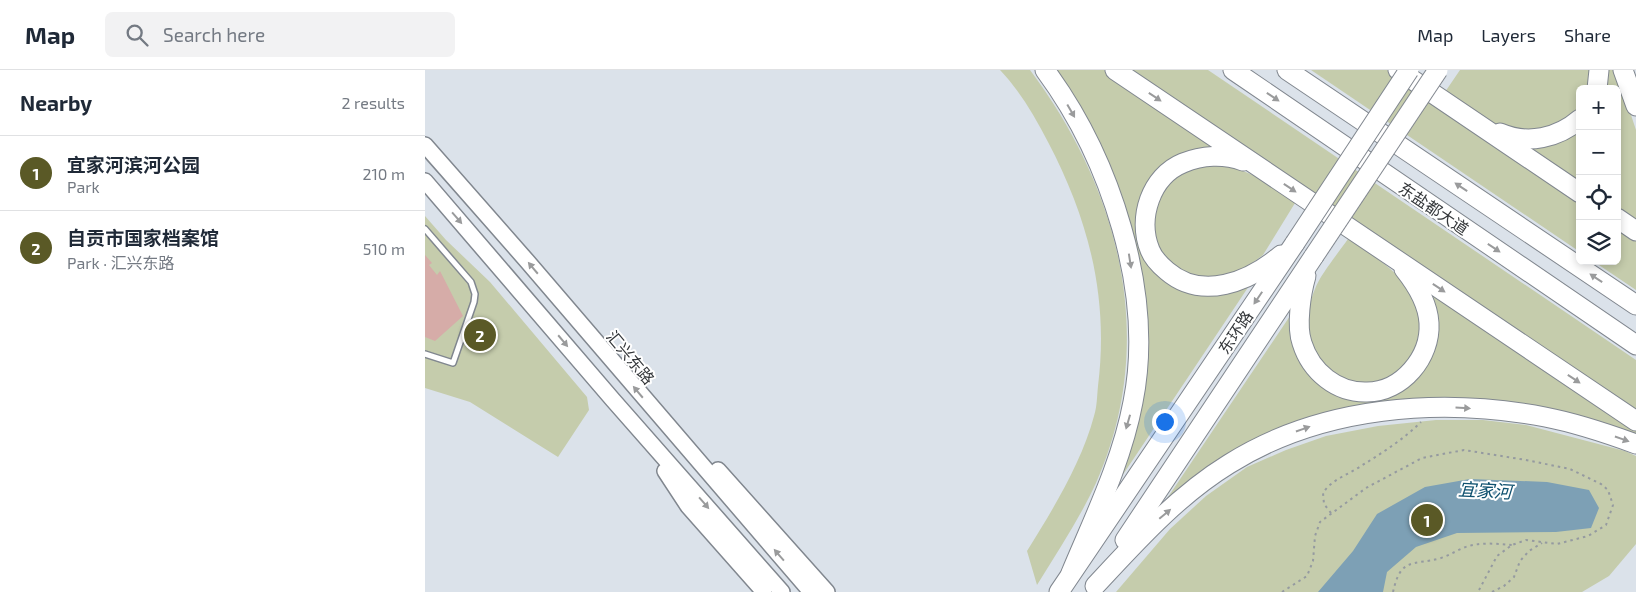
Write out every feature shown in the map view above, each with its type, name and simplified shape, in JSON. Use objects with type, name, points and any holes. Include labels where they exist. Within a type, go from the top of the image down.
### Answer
[{"type":"highway","points":[[1045,70],[1059,89],[1089,141],[1112,196],[1128,250],[1137,303],[1138,356],[1133,402],[1117,458],[1071,573]]},
{"type":"highway","points":[[1115,70],[1636,421]]},
{"type":"highway","name":"东盐都大道","points":[[1233,70],[1636,346]]},
{"type":"highway","name":"东盐都大道","points":[[1287,70],[1636,305]]},
{"type":"highway","points":[[1399,70],[1576,189]]},
{"type":"highway","name":"东环路","points":[[1059,592],[1295,243],[1409,70]]},
{"type":"highway","name":"东环路","points":[[1093,589],[1438,70]]},
{"type":"highway","points":[[1597,85],[1599,70]]},
{"type":"highway","points":[[1623,70],[1636,106]]},
{"type":"highway","points":[[1478,124],[1504,135],[1525,139],[1547,138],[1570,127],[1576,122]]},
{"type":"highway","points":[[1261,169],[1237,159],[1217,156],[1194,158],[1177,166],[1163,176],[1152,193],[1146,212],[1145,229],[1150,251],[1161,266],[1173,276],[1187,283],[1213,288],[1233,283],[1260,270],[1295,243]]},
{"type":"highway","points":[[1620,220],[1636,231]]},
{"type":"highway","points":[[1314,256],[1305,278],[1301,297],[1301,342],[1310,361],[1323,377],[1339,387],[1368,393],[1390,388],[1407,376],[1419,363],[1427,343],[1429,323],[1425,304],[1408,274],[1395,258]]},
{"type":"highway","points":[[1206,375],[1227,388]]},
{"type":"highway","points":[[1093,589],[1151,526],[1229,464],[1280,437],[1322,423],[1362,414],[1448,407],[1544,417],[1591,428],[1636,444]]},
{"type":"main road","name":"汇兴东路","points":[[425,145],[811,592]]},
{"type":"main road","points":[[425,181],[637,428],[782,592]]},
{"type":"main road","points":[[656,413],[723,475],[827,592]]},
{"type":"main road","points":[[637,428],[687,506],[764,592]]},
{"type":"lane","points":[[425,229],[471,282],[475,294],[453,363],[425,354]]},
{"type":"path","points":[[1331,513],[1324,504],[1323,492],[1329,484],[1361,466],[1409,434],[1427,416],[1431,408]]},
{"type":"path","points":[[1282,592],[1307,576],[1313,561],[1315,536],[1320,522],[1366,488],[1422,458],[1464,450],[1526,460],[1570,470],[1601,484],[1608,490],[1613,505],[1605,525],[1587,536],[1557,544],[1526,540],[1512,545],[1497,556],[1478,592]]},
{"type":"path","points":[[1493,592],[1504,586],[1514,577],[1520,561],[1529,551],[1544,542]]},
{"type":"path","points":[[1393,592],[1397,576],[1405,567],[1417,561],[1440,558],[1467,546],[1480,544],[1512,545]]},
{"type":"green space","points":[[1000,70],[1030,70],[1061,116],[1087,165],[1107,216],[1120,268],[1127,322],[1125,375],[1115,429],[1090,496],[1037,585],[1027,551],[1065,486],[1089,433],[1097,401],[1101,353],[1101,322],[1093,260],[1075,201],[1038,123],[1021,95]]},
{"type":"green space","points":[[1054,70],[1104,70],[1222,150],[1172,160],[1138,230],[1193,294],[1209,295],[1223,293],[1236,290],[1251,283],[1120,479],[1129,448],[1136,250],[1121,196],[1095,137]]},
{"type":"green space","points":[[1128,70],[1208,70],[1636,360],[1636,413]]},
{"type":"green space","points":[[1311,70],[1387,70],[1576,197],[1576,249]]},
{"type":"green space","points":[[1460,70],[1592,70],[1590,85],[1576,85],[1576,113],[1570,120],[1530,133],[1506,128],[1482,118],[1445,92]]},
{"type":"green space","points":[[1605,70],[1616,70],[1621,85],[1604,85]]},
{"type":"green space","points":[[1621,85],[1636,130],[1636,223],[1621,214]]},
{"type":"green space","points":[[1576,131],[1576,182],[1521,145]]},
{"type":"green space","points":[[1211,165],[1247,172],[1266,182],[1295,203],[1263,255],[1247,267],[1226,277],[1208,280],[1178,269],[1167,260],[1158,247],[1152,231],[1153,213],[1166,183],[1196,167]]},
{"type":"green space","points":[[425,216],[446,240],[490,282],[587,397],[589,410],[558,457],[470,402],[425,388]]},
{"type":"green space","points":[[1621,228],[1636,238],[1636,290],[1599,265],[1621,265]]},
{"type":"green space","points":[[1348,239],[1393,271],[1414,298],[1419,313],[1419,331],[1413,356],[1409,364],[1391,377],[1376,384],[1358,385],[1341,379],[1315,355],[1308,338],[1308,317],[1317,283]]},
{"type":"green space","points":[[1425,285],[1636,429],[1636,437],[1579,418],[1545,409],[1504,402],[1422,399],[1382,403],[1342,410],[1302,421],[1264,436],[1221,458],[1164,503],[1292,313],[1293,341],[1360,398],[1435,345],[1438,328],[1434,309]]},
{"type":"green space","points":[[1436,420],[1483,420],[1526,425],[1625,451],[1636,456],[1636,544],[1609,576],[1582,592],[1116,592],[1170,529],[1206,496],[1247,467],[1286,450],[1326,436],[1378,426]]},
{"type":"water","name":"宜家河","points":[[1470,479],[1547,482],[1589,490],[1599,508],[1591,528],[1556,532],[1457,533],[1416,547],[1387,572],[1383,592],[1318,592],[1353,551],[1377,514],[1425,487]]},
{"type":"building","points":[[425,255],[432,263],[429,265],[437,275],[440,271],[463,316],[435,341],[425,337]]},
{"type":"place","name":"自贡市国家档案馆","points":[[480,335]]},
{"type":"place","name":"宜家河滨河公园","points":[[1427,520]]}]
